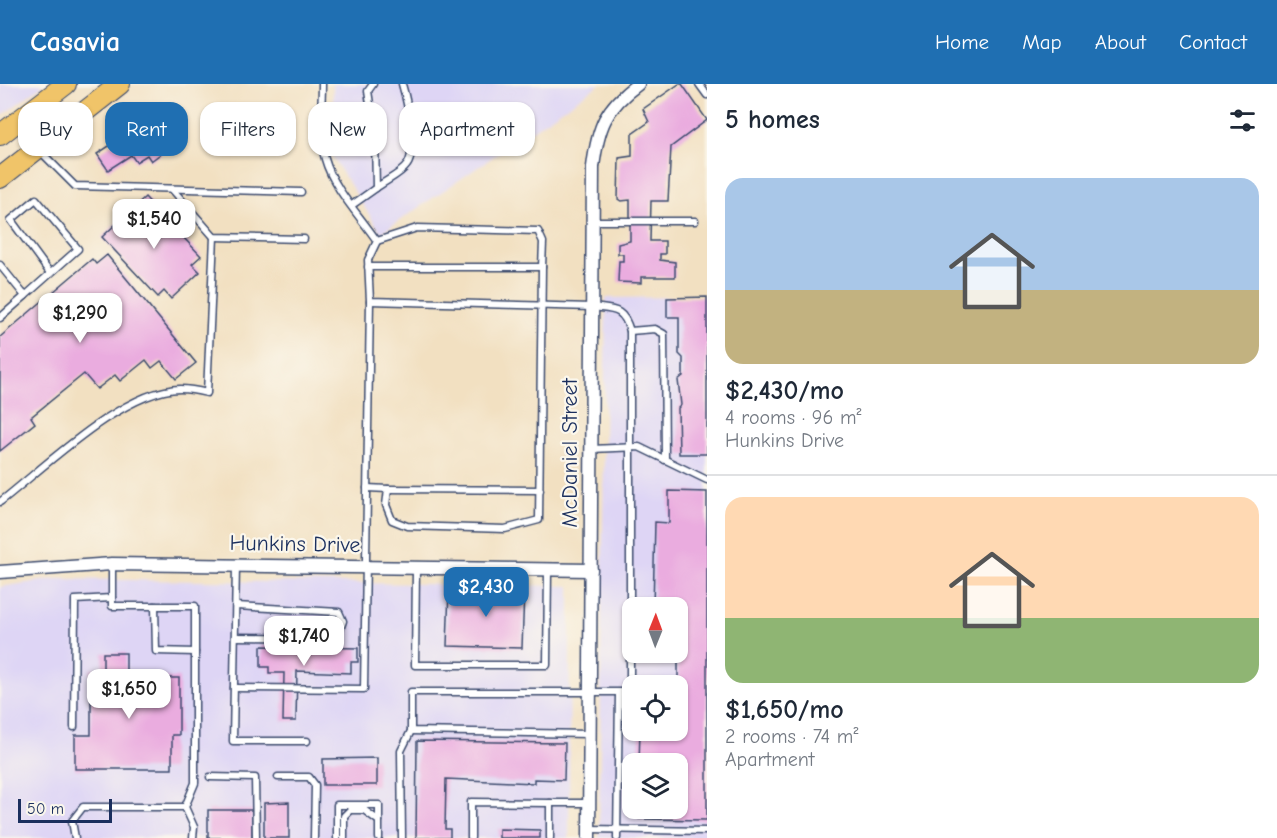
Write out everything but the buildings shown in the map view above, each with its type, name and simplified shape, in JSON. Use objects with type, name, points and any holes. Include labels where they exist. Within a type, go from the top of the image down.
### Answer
[{"type":"main road","points":[[0,135],[66,84]]},
{"type":"main road","points":[[93,105],[120,84]]},
{"type":"main road","points":[[0,178],[29,156]]},
{"type":"street","name":"McDaniel Street","points":[[589,834],[593,167],[597,138],[604,119],[615,104],[638,84]]},
{"type":"street","name":"Hunkins Drive","points":[[0,572],[112,564],[591,570]]},
{"type":"lane","points":[[322,84],[321,131],[325,159],[352,205],[377,241]]},
{"type":"lane","points":[[373,84],[368,91],[375,136],[375,188]]},
{"type":"lane","points":[[352,205],[409,162],[410,119],[402,84]]},
{"type":"lane","points":[[699,84],[707,95]]},
{"type":"lane","points":[[45,156],[75,186],[301,192]]},
{"type":"lane","points":[[0,502],[111,415],[145,396],[180,389],[207,393],[214,237],[172,189]]},
{"type":"lane","points":[[0,318],[78,249],[36,199],[11,220],[50,273]]},
{"type":"lane","points":[[593,221],[695,222]]},
{"type":"lane","points":[[234,688],[364,689],[370,301],[368,260],[377,241],[417,228],[538,231],[543,242],[539,520],[505,529],[407,526],[392,520],[387,505],[388,489]]},
{"type":"lane","points":[[214,237],[304,239]]},
{"type":"lane","points":[[368,267],[542,267]]},
{"type":"lane","points":[[1,268],[25,296]]},
{"type":"lane","points":[[370,301],[592,306],[620,311],[626,318],[630,331],[632,448],[630,692],[411,692],[411,730],[401,751],[402,838]]},
{"type":"lane","points":[[630,331],[655,330],[664,334],[665,460]]},
{"type":"lane","points":[[591,449],[639,447],[707,480]]},
{"type":"lane","points":[[367,488],[540,490]]},
{"type":"lane","points":[[112,564],[112,606],[195,606],[195,783],[185,807],[194,827],[193,838]]},
{"type":"lane","points":[[236,565],[233,741],[307,741]]},
{"type":"lane","points":[[416,567],[415,665],[548,665],[548,570]]},
{"type":"lane","points":[[74,727],[75,600],[112,598]]},
{"type":"lane","points":[[155,606],[156,651],[195,652]]},
{"type":"lane","points":[[235,637],[337,638],[343,621],[339,612],[236,606]]},
{"type":"lane","points":[[617,838],[619,693]]},
{"type":"lane","points":[[411,730],[589,734]]},
{"type":"lane","points":[[210,777],[255,778],[256,838]]},
{"type":"lane","points":[[278,777],[309,777],[315,785],[314,838]]},
{"type":"lane","points":[[471,838],[471,802],[589,803]]},
{"type":"lane","points":[[550,803],[550,838]]},
{"type":"lane","points":[[337,838],[337,805],[379,805],[379,838]]},
{"type":"lane","points":[[75,838],[72,821],[83,807],[185,807]]},
{"type":"lane","points":[[344,838],[344,816],[350,810],[364,810],[379,821]]},
{"type":"lane","points":[[589,834],[617,830],[707,831]]},
{"type":"shaded area","points":[[0,84],[44,84],[18,102],[0,117]]},
{"type":"shaded area","points":[[333,84],[600,84],[535,128],[535,102],[399,102],[399,156],[494,156],[381,233],[333,156],[387,156],[387,102],[333,102]]},
{"type":"shaded area","points":[[707,297],[707,838],[599,838],[606,298]]},
{"type":"shaded area","points":[[55,579],[570,586],[569,838],[0,838],[0,587]]}]
